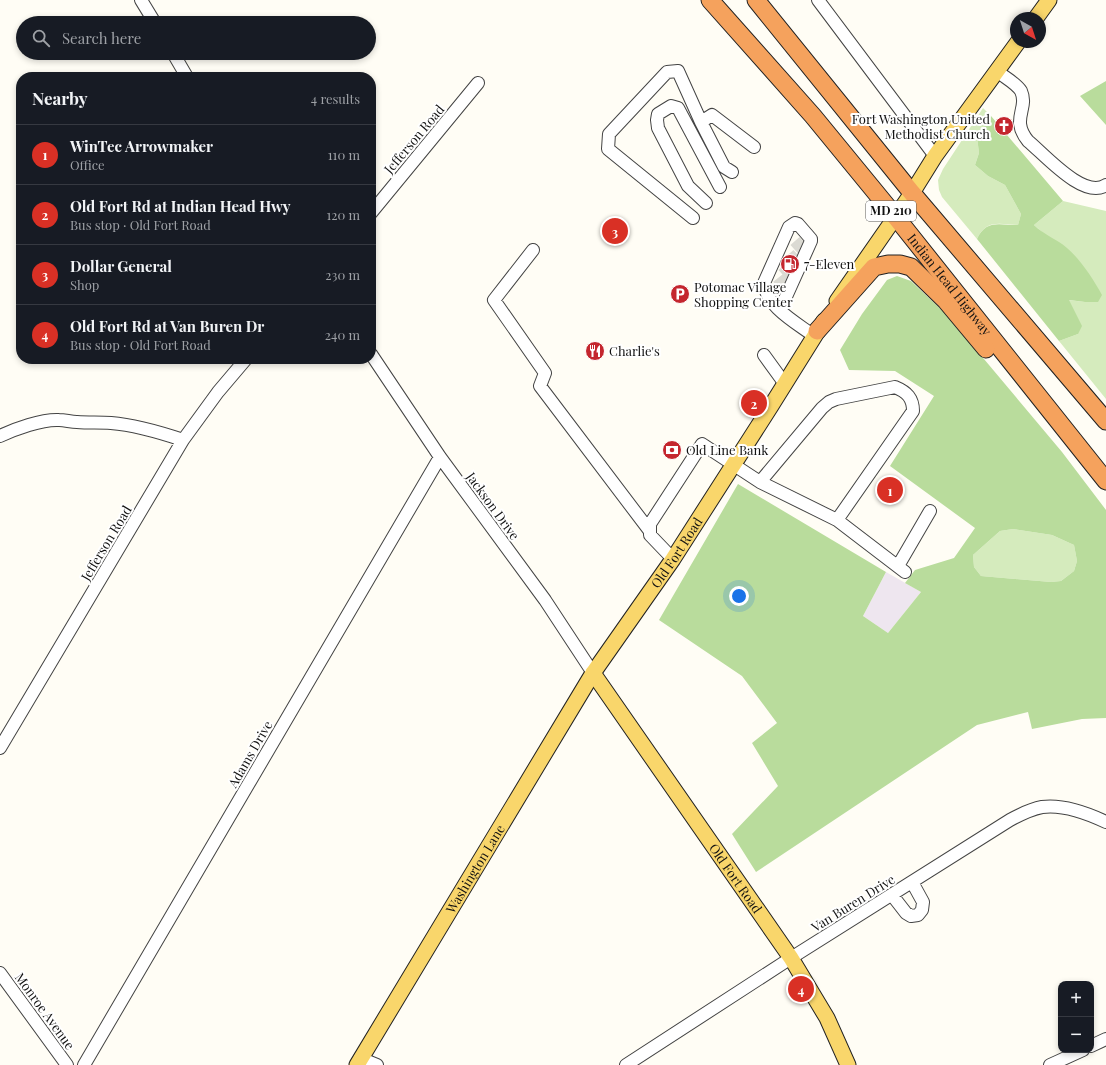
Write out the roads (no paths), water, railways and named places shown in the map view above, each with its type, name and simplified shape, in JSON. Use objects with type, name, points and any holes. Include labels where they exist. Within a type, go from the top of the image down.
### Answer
[{"type":"highway","name":"Indian Head Highway","points":[[710,0],[812,116],[895,216],[1106,481]]},
{"type":"highway","name":"MD 210","points":[[756,0],[912,193],[1106,421]]},
{"type":"highway","points":[[816,333],[874,267],[888,264],[900,264],[911,267],[946,301],[996,361],[1065,430]]},
{"type":"main road","points":[[1040,12],[1049,0]]},
{"type":"main road","name":"Old Fort Road","points":[[848,1065],[827,1018],[791,958],[593,673],[673,559],[850,281],[936,156],[1014,48]]},
{"type":"main road","name":"Washington Lane","points":[[358,1062],[593,673]]},
{"type":"street","points":[[141,0],[151,16]]},
{"type":"street","points":[[818,0],[936,156]]},
{"type":"street","points":[[177,60],[185,72]]},
{"type":"street","points":[[693,218],[608,149],[609,134],[667,72],[678,71],[701,122],[724,167],[732,172]]},
{"type":"street","points":[[997,71],[1013,83],[1020,91],[1022,100],[1020,126],[1022,134],[1028,141],[1072,180],[1084,187],[1095,189],[1106,185]]},
{"type":"street","name":"Jefferson Road","points":[[376,207],[478,83]]},
{"type":"street","points":[[706,203],[688,186],[658,128],[658,114],[671,106],[678,108],[720,187]]},
{"type":"street","points":[[701,122],[712,115],[754,147]]},
{"type":"street","points":[[780,281],[792,257],[798,244],[780,281],[780,310]]},
{"type":"street","points":[[533,250],[494,300],[546,373],[540,386],[649,530],[650,535],[673,559]]},
{"type":"street","points":[[780,281],[764,283],[764,288],[768,295],[780,310],[816,333]]},
{"type":"street","points":[[764,354],[785,384]]},
{"type":"street","name":"Jackson Drive","points":[[376,361],[440,457],[545,600],[593,673]]},
{"type":"street","name":"Jefferson Road","points":[[0,748],[183,440],[218,392],[242,364]]},
{"type":"street","points":[[760,482],[829,402],[836,399],[895,387],[911,398],[913,411],[837,520]]},
{"type":"street","points":[[0,436],[12,430],[38,423],[58,420],[76,422],[104,422],[126,425],[160,432],[183,440]]},
{"type":"street","points":[[649,530],[650,524],[702,444],[760,482],[837,520],[901,569],[930,511]]},
{"type":"street","name":"Adams Drive","points":[[84,1065],[440,457]]},
{"type":"street","name":"Van Buren Drive","points":[[626,1065],[791,958],[1010,820],[1026,812],[1043,807],[1070,808],[1106,822]]},
{"type":"street","points":[[892,895],[906,913],[911,916],[918,915],[922,910],[923,902],[912,882]]},
{"type":"street","name":"Monroe Avenue","points":[[0,973],[67,1065]]},
{"type":"street","points":[[1094,1045],[1106,1039]]},
{"type":"street","points":[[1050,1065],[1076,1053]]},
{"type":"street","points":[[358,1062],[377,1065]]},
{"type":"tunnel","points":[[795,241],[803,250]]},
{"type":"tunnel","points":[[789,254],[797,263]]},
{"type":"tunnel","points":[[783,266],[791,275]]},
{"type":"tunnel","points":[[778,278],[785,287]]},
{"type":"place","name":"Fort Washington United Methodist Church","points":[[1004,126]]},
{"type":"place","name":"Dollar General","points":[[615,231]]},
{"type":"place","name":"7-Eleven","points":[[790,264]]},
{"type":"place","name":"Potomac Village Shopping Center","points":[[680,294]]},
{"type":"place","name":"Charlie's","points":[[595,351]]},
{"type":"place","name":"Old Fort Rd at Indian Head Hwy","points":[[754,403]]},
{"type":"place","name":"Old Line Bank","points":[[672,450]]},
{"type":"place","name":"WinTec Arrowmaker","points":[[890,490]]},
{"type":"place","name":"Old Fort Rd at Van Buren Dr","points":[[801,989]]}]
